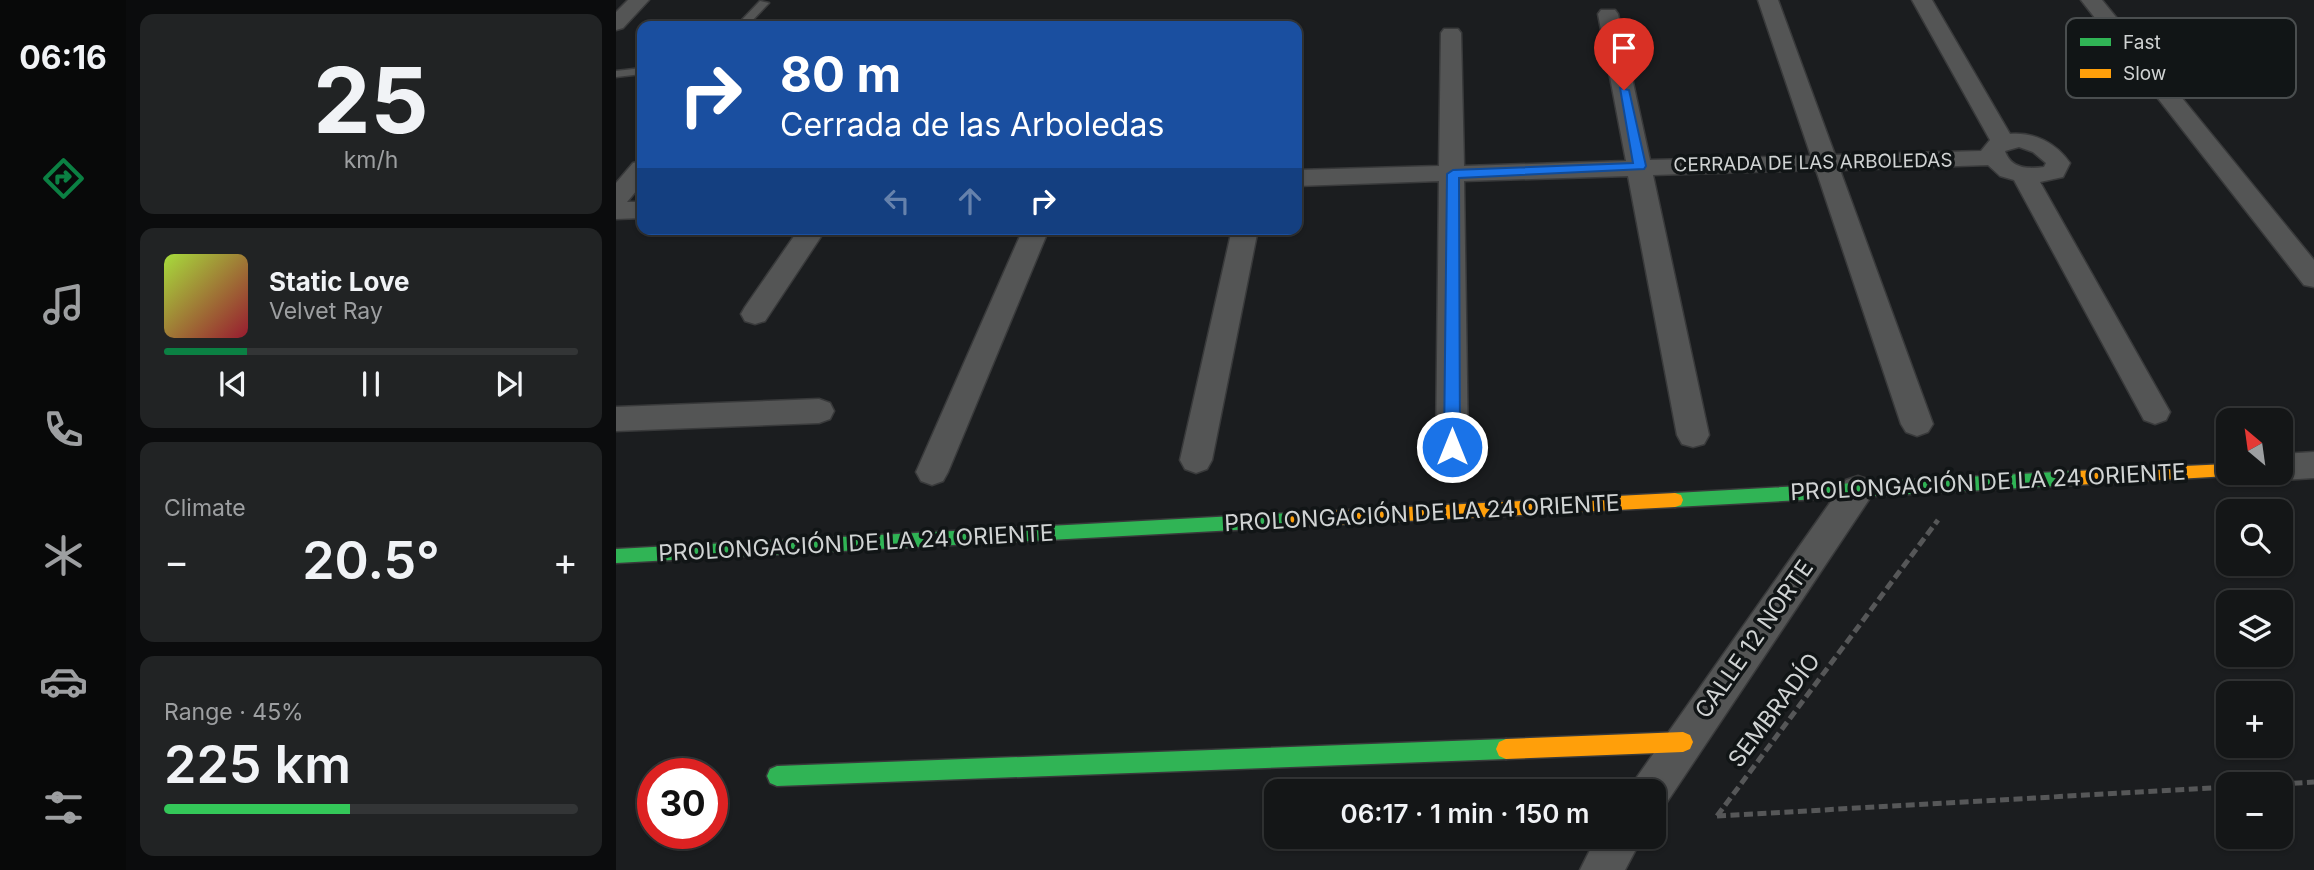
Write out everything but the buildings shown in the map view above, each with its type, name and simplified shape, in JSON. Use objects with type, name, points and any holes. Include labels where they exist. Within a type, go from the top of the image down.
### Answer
[{"type":"street","points":[[616,24],[639,0]]},
{"type":"street","points":[[1768,0],[1917,424]]},
{"type":"street","points":[[1922,0],[1998,150],[2000,165],[2023,175],[2155,412]]},
{"type":"street","points":[[2091,0],[2105,18]]},
{"type":"street","points":[[1608,14],[1693,435]]},
{"type":"street","points":[[1451,33],[1452,447]]},
{"type":"street","points":[[2170,98],[2314,278]]},
{"type":"street","name":"CERRADA DE LAS ARBOLEDAS","points":[[1302,178],[1826,160],[1998,150],[2019,140],[2052,153],[2058,163],[2054,172],[2041,177],[2023,175]]},
{"type":"street","points":[[623,197],[637,176]]},
{"type":"street","points":[[755,314],[809,235]]},
{"type":"street","points":[[932,472],[1033,235]]},
{"type":"street","points":[[1196,460],[1244,235]]},
{"type":"street","points":[[616,419],[819,411]]},
{"type":"street","points":[[2293,466],[2314,465]]},
{"type":"street","name":"PROLONGACIÓN DE LA 24 ORIENTE","points":[[616,556],[2216,471]]},
{"type":"street","name":"CALLE 12 NORTE","points":[[1659,779],[1858,489]]},
{"type":"street","points":[[777,776],[1683,742]]},
{"type":"street","points":[[1601,870],[1614,849]]},
{"type":"lane","points":[[746,21],[764,3]]},
{"type":"lane","points":[[619,74],[637,65]]},
{"type":"lane","points":[[619,74],[637,72]]},
{"type":"path","name":"SEMBRADÍO","points":[[1945,511],[1717,816],[2216,788]]},
{"type":"path","points":[[2293,783],[2314,782]]},
{"type":"traffic: fast","points":[[1675,500],[2075,478]]},
{"type":"traffic: fast","points":[[616,556],[1290,520]]},
{"type":"traffic: fast","points":[[777,776],[1506,749]]},
{"type":"traffic: slow","points":[[2075,478],[2216,471]]},
{"type":"traffic: slow","points":[[1290,520],[1675,500]]},
{"type":"traffic: slow","points":[[1506,749],[1683,742]]},
{"type":"route","points":[[1452,447],[1453,174],[1640,166],[1624,90]]}]
